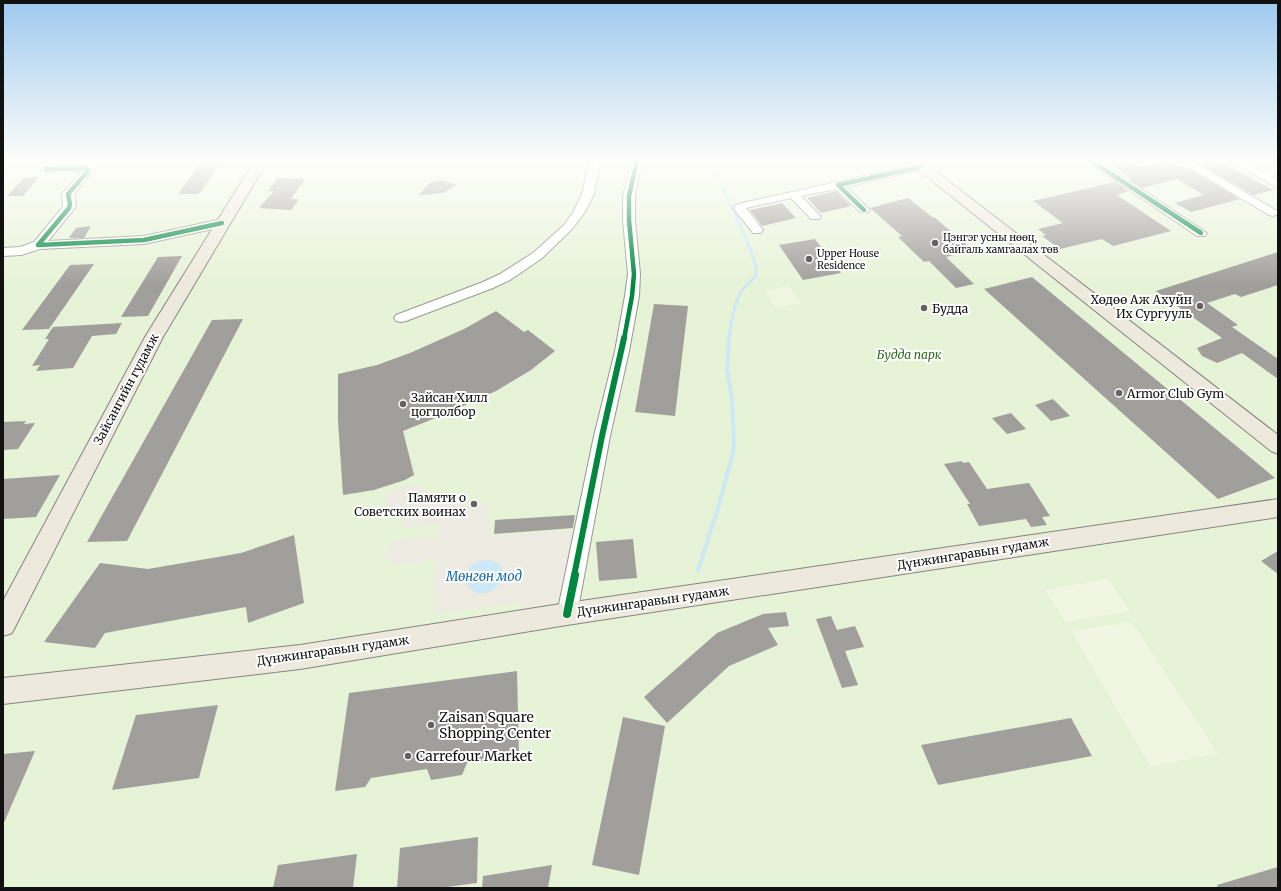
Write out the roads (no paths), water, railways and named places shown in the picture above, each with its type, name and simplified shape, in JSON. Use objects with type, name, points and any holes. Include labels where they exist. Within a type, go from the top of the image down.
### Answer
[{"type":"main road","name":"Зайсангийн гудамж","points":[[3,625],[151,342],[236,202]]},
{"type":"main road","points":[[964,202],[1278,446]]},
{"type":"main road","name":"Дүнжингаравын гудамж","points":[[3,691],[300,657],[568,614],[1276,507]]},
{"type":"street","points":[[38,245],[69,208],[70,202]]},
{"type":"street","points":[[401,318],[488,285],[505,277],[537,256],[568,227],[579,212],[584,202]]},
{"type":"street","points":[[568,614],[598,456],[622,351],[629,313],[634,274],[629,220],[629,202]]},
{"type":"street","points":[[756,230],[739,208],[761,202]]},
{"type":"street","points":[[800,202],[815,217]]},
{"type":"street","points":[[855,202],[864,210]]},
{"type":"street","points":[[1153,202],[1201,233]]},
{"type":"street","points":[[1253,202],[1273,213]]},
{"type":"street","points":[[3,252],[21,251],[38,245],[144,240],[222,223]]},
{"type":"water","name":"Мөнгөн мод","points":[[484,560],[496,562],[502,568],[503,576],[499,584],[492,590],[484,593],[475,592],[466,584],[465,579],[467,571],[472,565]]},
{"type":"waterway","points":[[729,202],[752,254],[756,266],[756,274],[742,290],[738,298],[734,309],[729,339]]},
{"type":"waterway","points":[[698,570],[717,511],[733,453],[734,442],[732,399],[727,369],[729,338]]},
{"type":"place","name":"Цэнгэг усны нөөц, байгаль хамгаалах төв","points":[[935,243]]},
{"type":"place","name":"Upper House Residence","points":[[809,259]]},
{"type":"place","name":"Хөдөө Аж Ахуйн Их Сургууль","points":[[1200,306]]},
{"type":"place","name":"Будда","points":[[924,308]]},
{"type":"place","name":"Armor Club Gym","points":[[1119,393]]},
{"type":"place","name":"Зайсан Хилл цогцолбор","points":[[403,404]]},
{"type":"place","name":"Памяти о Советских воинах","points":[[474,504]]},
{"type":"place","name":"Zaisan Square Shopping Center","points":[[431,725]]},
{"type":"place","name":"Carrefour Market","points":[[408,756]]},
{"type":"park label","name":"Будда парк","points":[[909,354]]}]
